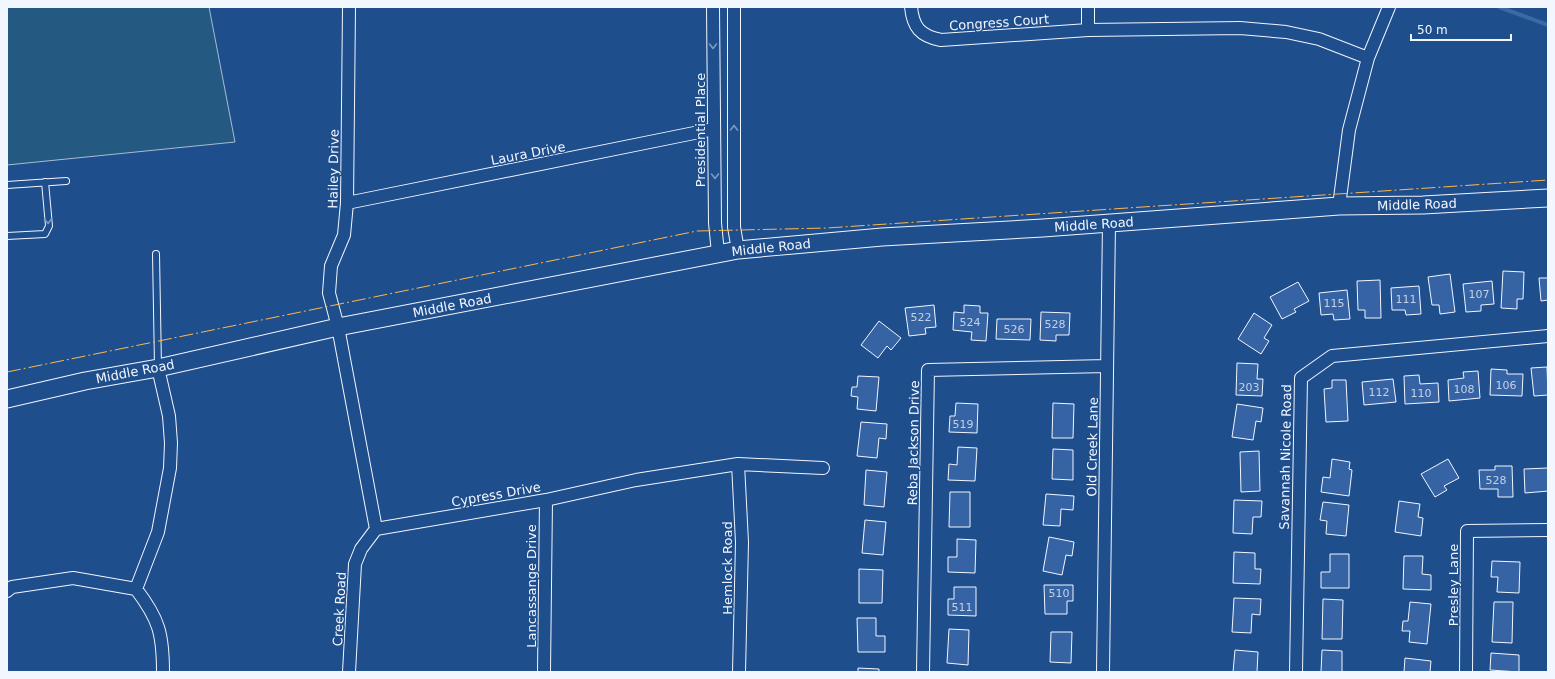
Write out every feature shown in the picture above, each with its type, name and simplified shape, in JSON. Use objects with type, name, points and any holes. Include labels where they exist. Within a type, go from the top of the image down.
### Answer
[{"type":"main road","name":"Middle Road","points":[[7,399],[84,381],[158,368],[338,327],[738,250],[882,236],[1109,223],[1339,206],[1423,205],[1548,198]]},
{"type":"street","name":"Hailey Drive","points":[[338,327],[329,293],[331,266],[344,235],[347,203],[349,7]]},
{"type":"street","name":"Presidential Place","points":[[713,7],[715,223],[718,253]]},
{"type":"street","points":[[734,7],[734,227],[738,250]]},
{"type":"street","name":"Congress Court","points":[[911,7],[912,20],[920,31],[931,38],[941,40],[1088,30],[1240,28],[1286,32],[1319,39],[1368,58]]},
{"type":"street","points":[[1088,7],[1088,30]]},
{"type":"street","points":[[1339,206],[1349,130],[1368,58],[1389,7]]},
{"type":"street","name":"Laura Drive","points":[[347,203],[714,129]]},
{"type":"street","name":"Old Creek Lane","points":[[1103,672],[1109,223]]},
{"type":"street","points":[[338,327],[376,529]]},
{"type":"street","name":"Savannah Nicole Road","points":[[1296,672],[1301,378],[1332,356],[1548,336]]},
{"type":"street","name":"Reba Jackson Drive","points":[[923,672],[928,370],[1107,366]]},
{"type":"street","points":[[136,589],[158,532],[170,468],[171,443],[169,416],[158,368]]},
{"type":"street","name":"Cypress Drive","points":[[376,529],[546,500],[636,480],[738,464],[823,468]]},
{"type":"street","name":"Hemlock Road","points":[[738,464],[742,542],[739,672]]},
{"type":"street","name":"Lancassange Drive","points":[[544,672],[546,500]]},
{"type":"street","name":"Creek Road","points":[[349,672],[355,564],[361,549],[376,529]]},
{"type":"street","name":"Presley Lane","points":[[1466,672],[1467,530],[1548,530]]},
{"type":"street","points":[[7,591],[12,587],[48,580],[73,578],[136,589],[149,605],[160,627],[163,649],[163,672]]},
{"type":"lane","points":[[7,185],[66,181]]},
{"type":"lane","points":[[7,236],[45,234],[49,226],[45,182]]},
{"type":"lane","points":[[156,254],[158,368]]},
{"type":"shaded area","points":[[7,7],[209,7],[235,142],[7,165]]},
{"type":"building","points":[[1503,271],[1524,272],[1523,299],[1517,299],[1517,309],[1501,308]]},
{"type":"building","points":[[1450,274],[1455,312],[1440,314],[1439,305],[1432,305],[1428,277]]},
{"type":"building","points":[[1539,278],[1548,278],[1548,300],[1541,301]]},
{"type":"building","points":[[1380,280],[1381,318],[1365,318],[1365,310],[1358,310],[1357,281]]},
{"type":"building","points":[[1492,281],[1494,304],[1481,305],[1481,311],[1466,312],[1463,284]]},
{"type":"building","points":[[1298,282],[1309,301],[1294,309],[1296,312],[1282,319],[1270,297]]},
{"type":"building","points":[[1419,286],[1421,314],[1406,315],[1405,310],[1392,310],[1391,288]]},
{"type":"building","points":[[1347,290],[1350,319],[1334,320],[1333,314],[1321,315],[1319,293]]},
{"type":"building","points":[[934,305],[936,327],[925,328],[926,334],[909,336],[905,308]]},
{"type":"building","points":[[964,305],[980,306],[980,313],[988,313],[986,341],[971,340],[972,332],[953,330],[954,312],[964,313]]},
{"type":"building","points":[[1041,312],[1070,313],[1069,335],[1056,335],[1056,341],[1040,340]]},
{"type":"building","points":[[1254,313],[1272,325],[1264,338],[1269,341],[1261,354],[1238,339]]},
{"type":"building","points":[[997,319],[1031,319],[1030,340],[996,339]]},
{"type":"building","points":[[879,321],[901,338],[891,350],[887,346],[878,358],[861,345]]},
{"type":"building","points":[[1237,363],[1258,364],[1257,379],[1263,379],[1262,396],[1236,395]]},
{"type":"building","points":[[1547,367],[1548,395],[1534,396],[1531,368]]},
{"type":"building","points":[[1491,369],[1507,370],[1507,374],[1523,374],[1522,396],[1490,395]]},
{"type":"building","points":[[1478,371],[1480,398],[1449,401],[1448,380],[1464,378],[1463,372]]},
{"type":"building","points":[[1419,375],[1420,384],[1438,383],[1439,402],[1405,404],[1404,376]]},
{"type":"building","points":[[858,376],[879,377],[876,411],[857,409],[858,397],[851,396],[852,387],[857,387]]},
{"type":"building","points":[[1393,379],[1396,402],[1364,405],[1362,382]]},
{"type":"building","points":[[1332,380],[1346,380],[1348,421],[1326,422],[1324,389],[1332,388]]},
{"type":"building","points":[[956,403],[978,404],[977,433],[949,432],[950,416],[955,416]]},
{"type":"building","points":[[1053,403],[1074,404],[1073,438],[1052,438]]},
{"type":"building","points":[[1237,404],[1263,408],[1261,422],[1256,421],[1253,440],[1232,437]]},
{"type":"building","points":[[861,422],[887,424],[886,439],[879,438],[877,458],[857,456]]},
{"type":"building","points":[[958,447],[977,448],[975,481],[948,480],[949,464],[957,465]]},
{"type":"building","points":[[1053,449],[1073,450],[1073,480],[1052,479]]},
{"type":"building","points":[[1259,451],[1260,491],[1241,492],[1240,452]]},
{"type":"building","points":[[1332,459],[1350,462],[1349,469],[1352,470],[1349,496],[1321,492],[1323,477],[1330,478]]},
{"type":"building","points":[[1448,459],[1459,478],[1444,486],[1447,490],[1435,497],[1421,474]]},
{"type":"building","points":[[1495,466],[1512,466],[1513,497],[1498,497],[1498,489],[1480,489],[1479,470],[1495,470]]},
{"type":"building","points":[[1548,468],[1548,491],[1525,493],[1524,469]]},
{"type":"building","points":[[866,470],[887,472],[884,507],[864,505]]},
{"type":"building","points":[[950,492],[970,492],[970,527],[949,527]]},
{"type":"building","points":[[1046,494],[1074,496],[1073,510],[1061,509],[1060,526],[1043,525]]},
{"type":"building","points":[[1234,500],[1262,501],[1261,517],[1253,517],[1252,534],[1233,533]]},
{"type":"building","points":[[1399,501],[1420,504],[1418,517],[1423,518],[1421,536],[1395,532]]},
{"type":"building","points":[[1323,502],[1349,505],[1346,536],[1326,534],[1327,521],[1320,520]]},
{"type":"building","points":[[865,520],[886,522],[883,555],[862,553]]},
{"type":"building","points":[[1049,537],[1074,542],[1072,556],[1066,555],[1062,575],[1043,571]]},
{"type":"building","points":[[957,539],[976,540],[975,573],[948,572],[948,557],[957,557]]},
{"type":"building","points":[[1234,552],[1255,553],[1255,569],[1261,569],[1260,584],[1233,583]]},
{"type":"building","points":[[1330,554],[1349,554],[1349,588],[1321,588],[1321,572],[1330,572]]},
{"type":"building","points":[[1404,556],[1423,556],[1422,574],[1431,575],[1431,590],[1403,589]]},
{"type":"building","points":[[1492,561],[1520,562],[1519,593],[1497,592],[1498,577],[1491,577]]},
{"type":"building","points":[[859,569],[883,570],[882,603],[859,603]]},
{"type":"building","points":[[1044,585],[1073,585],[1073,601],[1067,601],[1067,614],[1045,614]]},
{"type":"building","points":[[954,587],[976,587],[976,616],[948,615],[948,599],[954,599]]},
{"type":"building","points":[[1234,598],[1261,599],[1260,615],[1252,614],[1251,633],[1232,632]]},
{"type":"building","points":[[1323,599],[1343,600],[1342,639],[1322,639]]},
{"type":"building","points":[[1410,602],[1431,604],[1427,644],[1409,642],[1410,631],[1402,631],[1403,621],[1408,621]]},
{"type":"building","points":[[1494,602],[1513,602],[1512,643],[1492,642]]},
{"type":"building","points":[[857,618],[876,618],[876,636],[885,636],[885,652],[858,652]]},
{"type":"building","points":[[949,629],[969,630],[968,665],[947,663]]},
{"type":"building","points":[[1051,632],[1072,632],[1071,663],[1050,662]]},
{"type":"building","points":[[1235,650],[1258,652],[1257,672],[1233,672]]},
{"type":"building","points":[[1322,650],[1342,651],[1342,672],[1321,672]]},
{"type":"building","points":[[1491,653],[1519,655],[1519,672],[1490,670]]},
{"type":"building","points":[[1405,658],[1431,661],[1430,672],[1404,672]]},
{"type":"building","points":[[858,668],[879,669],[879,672],[858,672]]},
{"type":"waterway","points":[[1499,7],[1548,25]]},
{"type":"power","points":[[7,372],[697,231],[827,228],[1548,180]]}]
